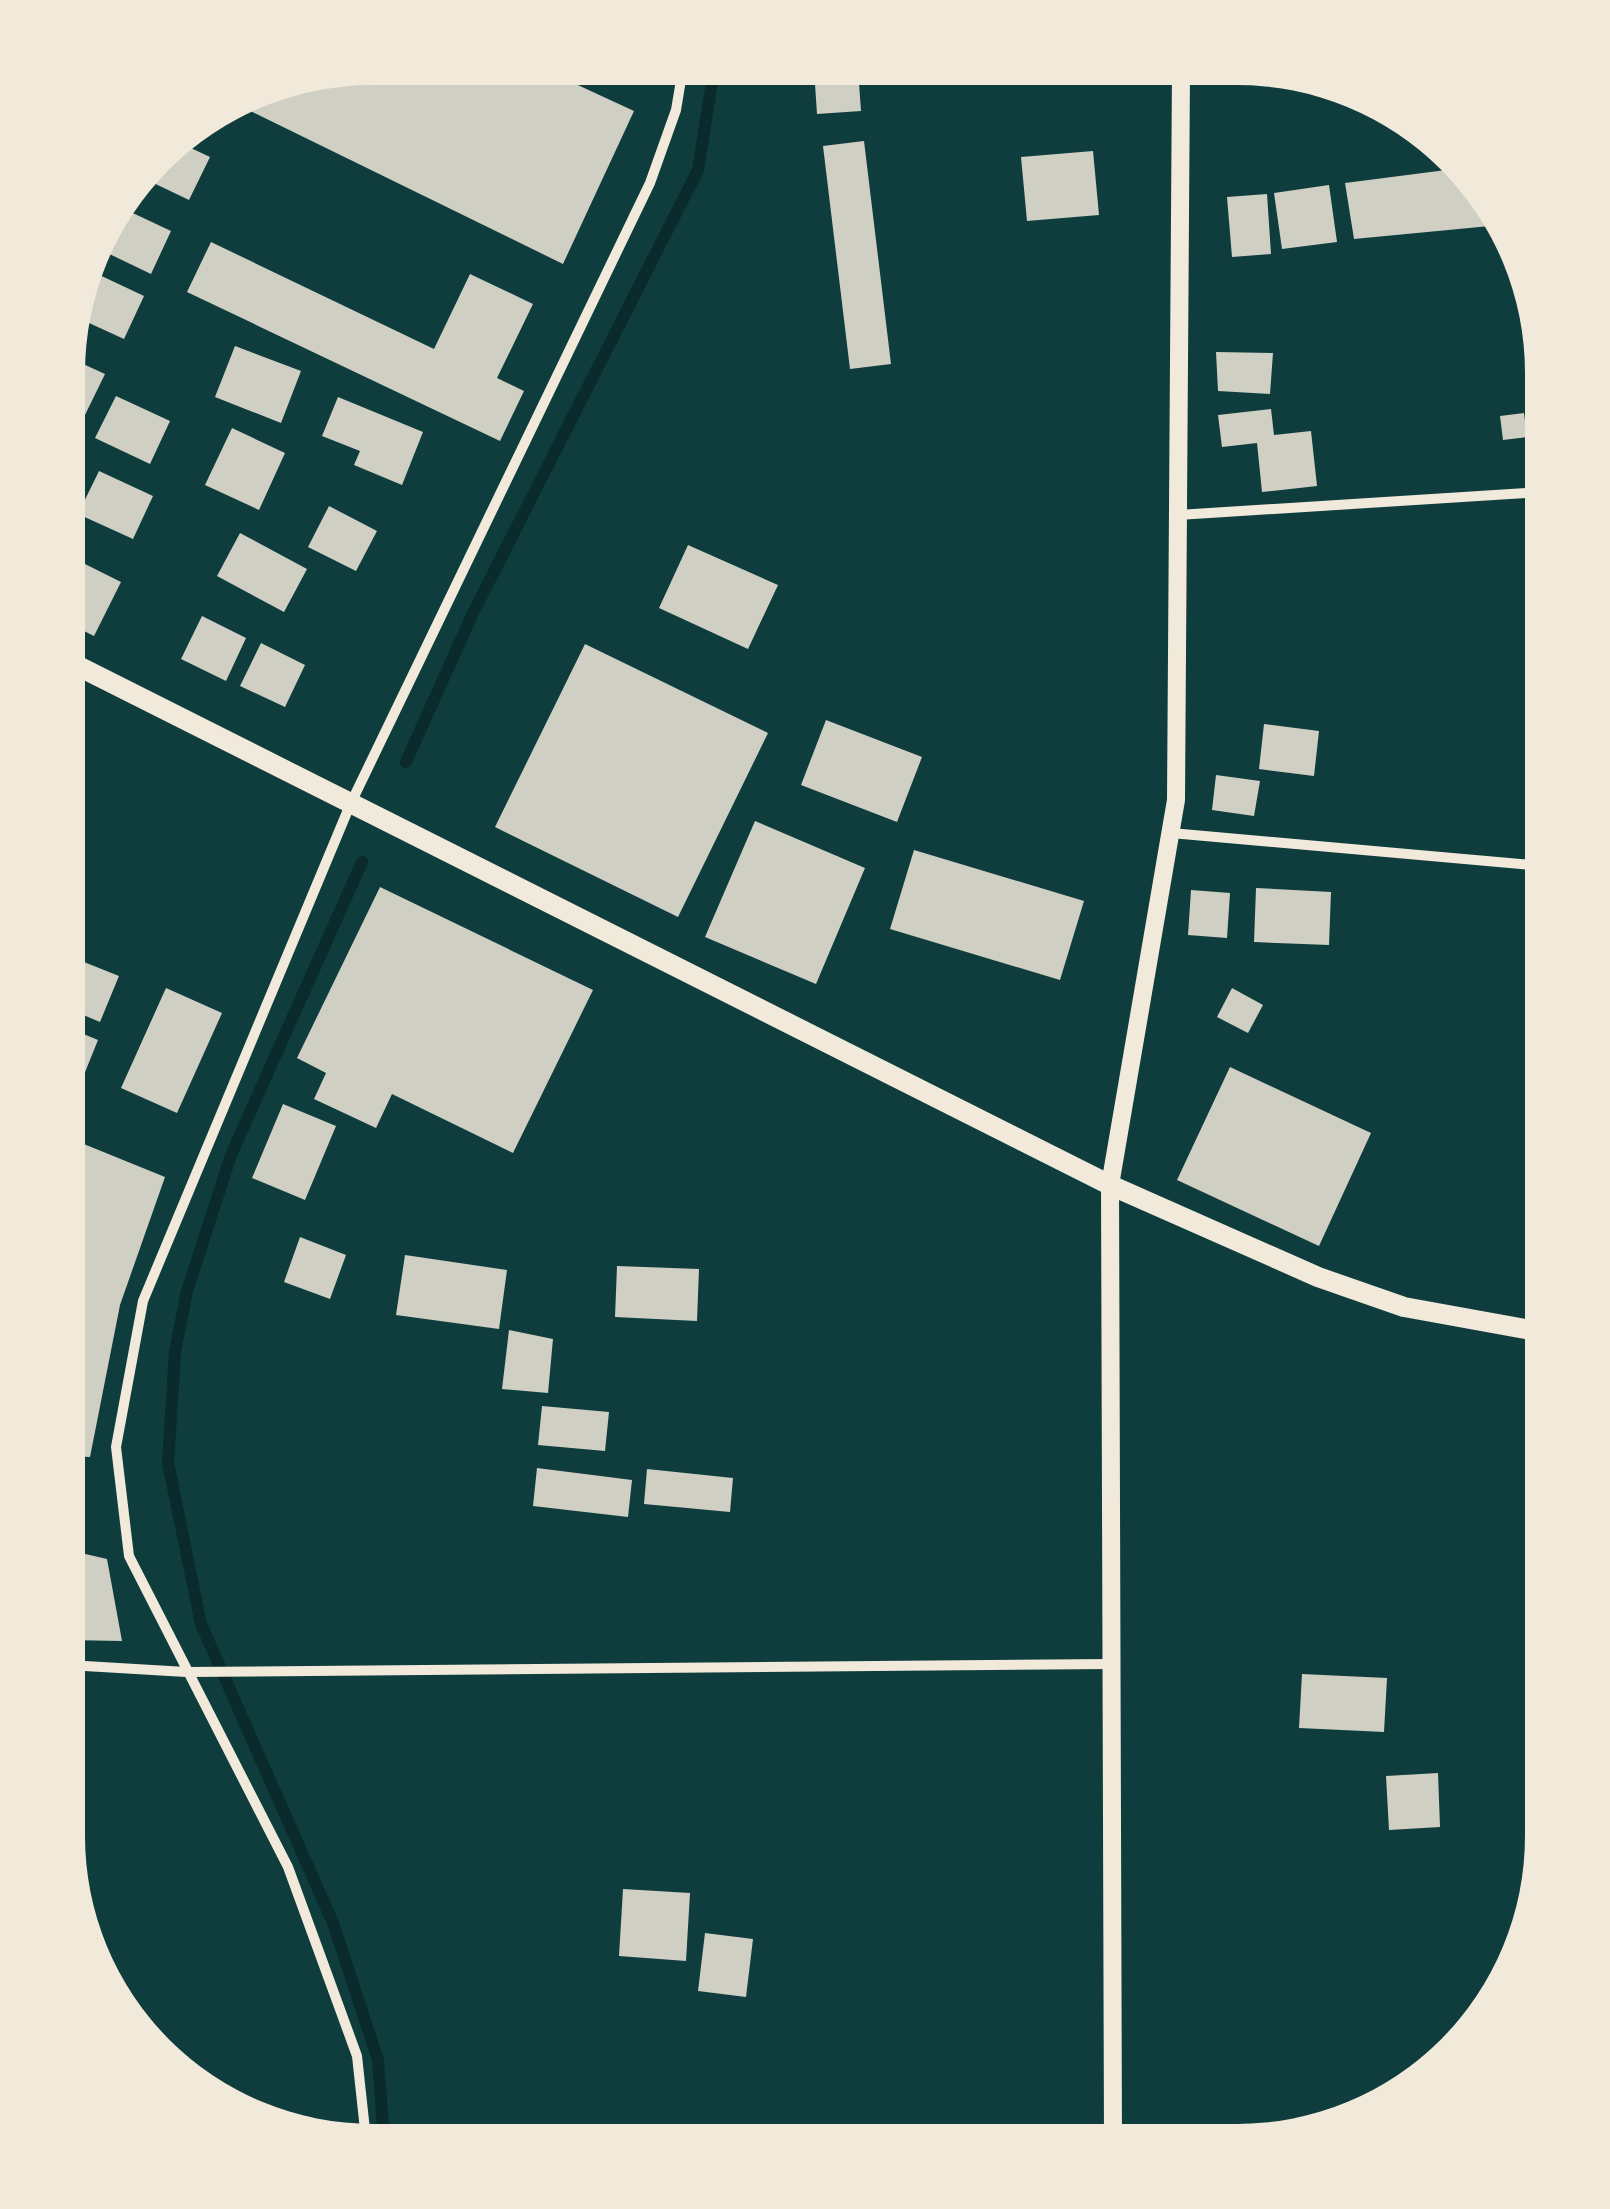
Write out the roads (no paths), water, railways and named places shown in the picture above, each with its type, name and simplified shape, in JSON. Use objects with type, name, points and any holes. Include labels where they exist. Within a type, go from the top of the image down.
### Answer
[{"type":"main road","points":[[85,670],[1110,1185],[1318,1277],[1387,1301],[1524,1328]]},
{"type":"street","points":[[365,2124],[358,2056],[288,1867],[129,1556],[116,1447],[150,1283],[350,805],[650,183],[676,110],[680,85]]},
{"type":"street","points":[[1112,2124],[1110,1185],[1176,800],[1181,85]]},
{"type":"street","points":[[1178,515],[1525,493]]},
{"type":"street","points":[[1171,833],[1525,864]]},
{"type":"street","points":[[85,1667],[186,1672],[1111,1664]]},
{"type":"waterway","points":[[406,762],[472,615],[698,170],[711,85]]},
{"type":"waterway","points":[[362,862],[231,1155],[187,1291],[175,1352],[168,1463],[201,1624],[333,1923],[378,2060],[383,2124]]}]
